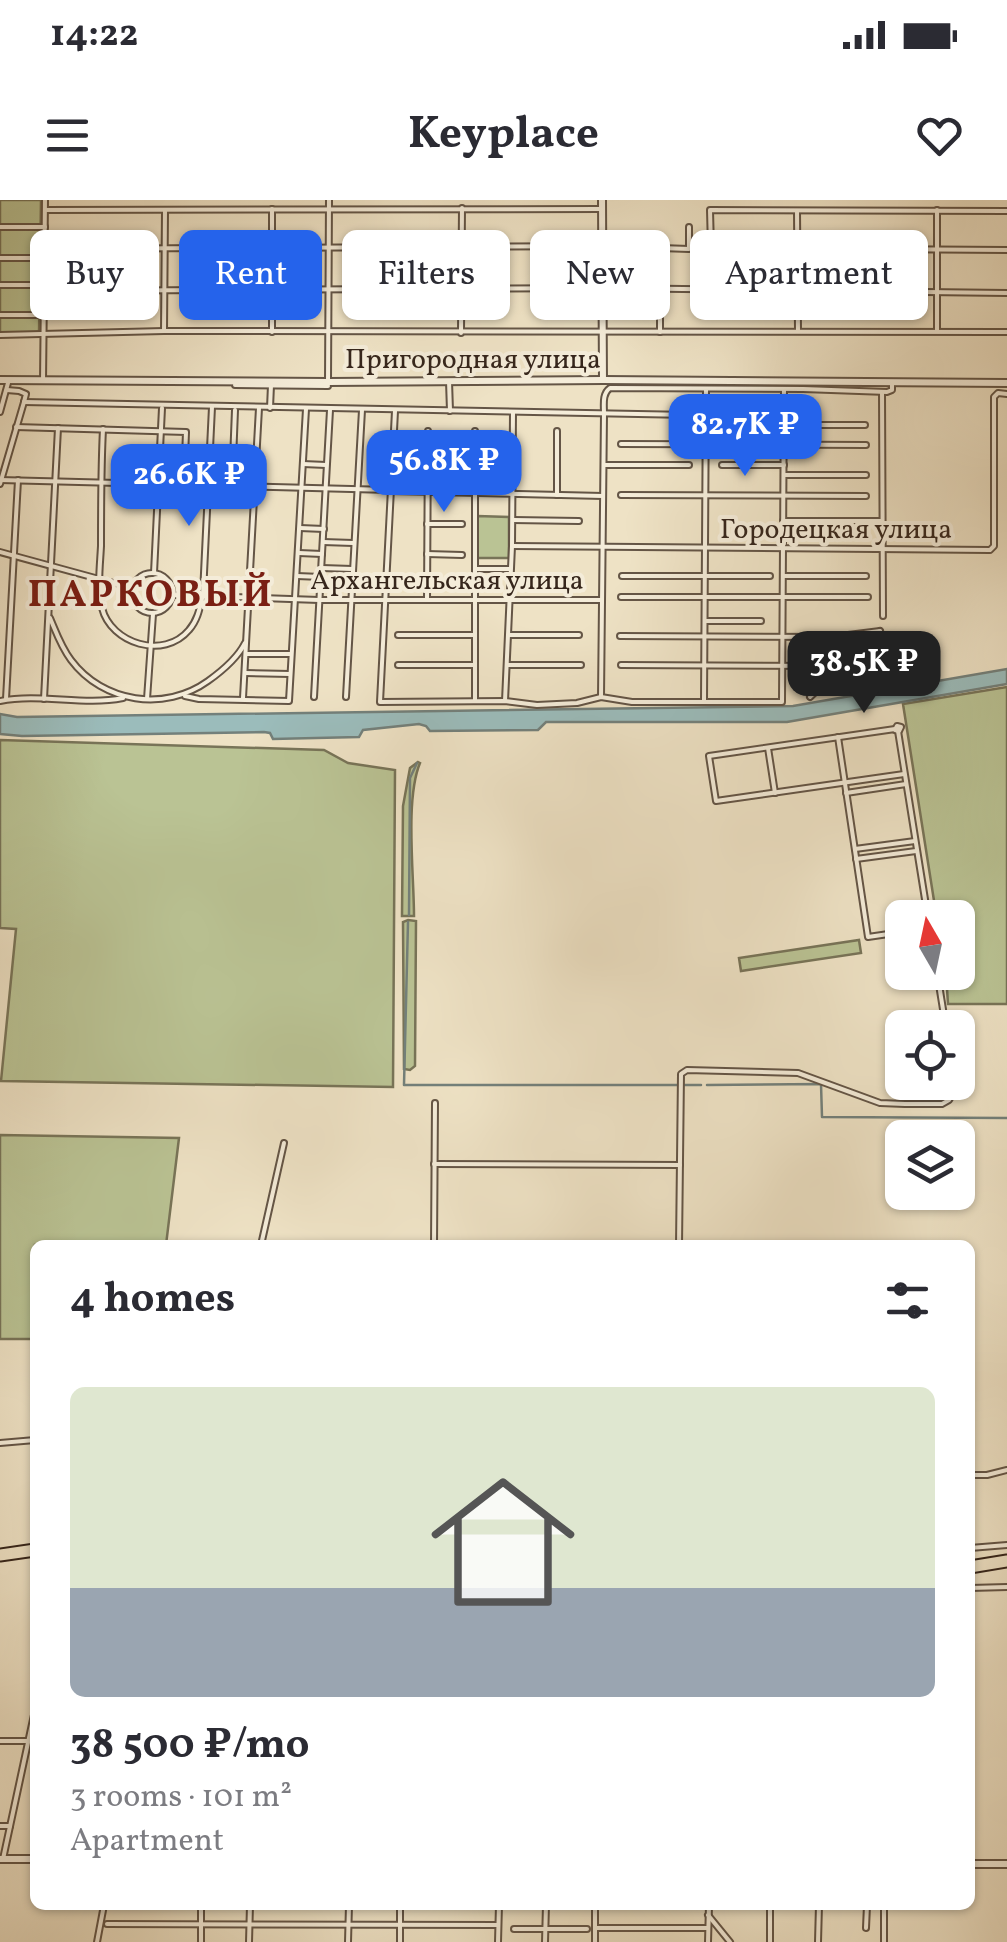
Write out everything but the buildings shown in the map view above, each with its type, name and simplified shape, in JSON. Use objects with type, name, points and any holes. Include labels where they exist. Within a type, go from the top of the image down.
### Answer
[{"type":"highway","points":[[0,1551],[30,1548]]},
{"type":"highway","points":[[975,1565],[1007,1558]]},
{"type":"street","points":[[0,227],[45,227],[45,200]]},
{"type":"street","points":[[235,385],[328,384],[329,200]]},
{"type":"street","points":[[45,210],[602,204],[603,230]]},
{"type":"street","points":[[272,208],[272,230]]},
{"type":"street","points":[[462,208],[462,230]]},
{"type":"street","points":[[164,331],[165,209]]},
{"type":"street","points":[[711,230],[710,210],[1007,211]]},
{"type":"street","points":[[797,210],[798,230]]},
{"type":"street","points":[[937,210],[937,332]]},
{"type":"street","points":[[670,248],[689,248],[689,227]]},
{"type":"street","points":[[322,249],[342,249]]},
{"type":"street","points":[[928,249],[1007,250]]},
{"type":"street","points":[[159,250],[179,250]]},
{"type":"street","points":[[0,258],[30,258]]},
{"type":"street","points":[[0,286],[30,287]]},
{"type":"street","points":[[159,290],[179,290]]},
{"type":"street","points":[[322,290],[342,290]]},
{"type":"street","points":[[928,292],[1007,293]]},
{"type":"street","points":[[0,315],[30,315]]},
{"type":"street","points":[[43,320],[43,380]]},
{"type":"street","points":[[272,320],[272,332]]},
{"type":"street","points":[[461,320],[461,333]]},
{"type":"street","points":[[602,320],[603,380]]},
{"type":"street","points":[[660,320],[660,332]]},
{"type":"street","points":[[798,320],[798,332]]},
{"type":"street","points":[[0,336],[164,331],[1007,332]]},
{"type":"street","points":[[0,412],[6,390],[4,380]]},
{"type":"street","name":"Пригородная улица","points":[[4,380],[328,384],[603,380],[702,386],[1007,383]]},
{"type":"street","points":[[449,381],[450,411]]},
{"type":"street","points":[[601,698],[604,394],[610,388],[784,389],[803,385],[882,392],[892,390],[892,382]]},
{"type":"street","points":[[270,408],[271,385]]},
{"type":"street","points":[[702,386],[706,444],[704,700]]},
{"type":"street","points":[[394,411],[380,702],[557,704],[601,698],[632,702],[782,702],[784,389]]},
{"type":"street","points":[[6,390],[26,394],[0,481],[603,496]]},
{"type":"street","points":[[882,392],[884,616]]},
{"type":"street","name":"Городецкая улица","points":[[512,546],[992,548],[994,397],[1007,394]]},
{"type":"street","points":[[24,402],[690,415]]},
{"type":"street","points":[[154,573],[162,406]]},
{"type":"street","points":[[102,429],[102,608],[107,621],[129,640],[151,646],[172,642],[190,630],[199,614],[203,594],[212,407]]},
{"type":"street","points":[[232,485],[235,408]]},
{"type":"street","points":[[243,700],[260,408]]},
{"type":"street","points":[[18,479],[3,700],[185,696],[289,701],[306,409]]},
{"type":"street","points":[[314,697],[330,410]]},
{"type":"street","points":[[346,697],[362,410]]},
{"type":"street","points":[[506,701],[513,412]]},
{"type":"street","points":[[722,424],[865,425]]},
{"type":"street","points":[[16,426],[186,432],[184,484]]},
{"type":"street","points":[[44,698],[58,428]]},
{"type":"street","points":[[427,600],[428,430]]},
{"type":"street","points":[[474,701],[475,431]]},
{"type":"street","points":[[557,431],[557,495]]},
{"type":"street","points":[[621,444],[866,445]]},
{"type":"street","points":[[303,464],[326,466]]},
{"type":"street","points":[[603,465],[689,465]]},
{"type":"street","points":[[722,465],[784,465]]},
{"type":"street","points":[[784,475],[866,476]]},
{"type":"street","points":[[621,496],[866,496]]},
{"type":"street","points":[[512,520],[578,521]]},
{"type":"street","points":[[783,522],[882,521]]},
{"type":"street","points":[[427,524],[462,524]]},
{"type":"street","points":[[300,528],[324,528]]},
{"type":"street","points":[[323,542],[355,543]]},
{"type":"street","points":[[0,552],[132,588]]},
{"type":"street","points":[[299,553],[322,554]]},
{"type":"street","points":[[427,554],[462,554]]},
{"type":"street","points":[[322,568],[354,568]]},
{"type":"street","points":[[474,569],[511,569]]},
{"type":"street","points":[[154,573],[165,578],[172,595],[166,608],[153,613],[138,607],[132,588],[144,576],[154,573]]},
{"type":"street","points":[[297,576],[321,577]]},
{"type":"street","points":[[622,576],[770,576]]},
{"type":"street","points":[[782,576],[866,576]]},
{"type":"street","points":[[427,584],[458,585]]},
{"type":"street","name":"Архангельская улица","points":[[172,595],[319,600],[602,600]]},
{"type":"street","points":[[620,597],[868,597]]},
{"type":"street","points":[[147,699],[153,613]]},
{"type":"street","points":[[48,614],[70,659],[108,691],[123,698]]},
{"type":"street","points":[[706,621],[761,621]]},
{"type":"street","points":[[620,636],[832,637],[880,631],[810,696]]},
{"type":"street","points":[[185,696],[221,672],[243,648],[248,634]]},
{"type":"street","points":[[398,634],[475,635]]},
{"type":"street","points":[[508,635],[580,635]]},
{"type":"street","points":[[246,654],[292,654]]},
{"type":"street","points":[[398,665],[475,665]]},
{"type":"street","points":[[507,665],[581,665]]},
{"type":"street","points":[[621,665],[843,666]]},
{"type":"street","points":[[245,673],[291,674]]},
{"type":"street","points":[[904,774],[716,801],[709,756],[897,730],[925,900]]},
{"type":"street","points":[[838,737],[868,937],[885,934]]},
{"type":"street","points":[[768,747],[775,793]]},
{"type":"street","points":[[846,792],[906,784]]},
{"type":"street","points":[[855,849],[915,841]]},
{"type":"street","points":[[856,859],[917,851]]},
{"type":"street","points":[[679,1240],[681,1074],[687,1070],[798,1074],[880,1103],[942,1104],[950,1100]]},
{"type":"street","points":[[434,1240],[435,1103]]},
{"type":"street","points":[[262,1240],[284,1143]]},
{"type":"street","points":[[434,1164],[681,1165]]},
{"type":"street","points":[[0,1443],[30,1440]]},
{"type":"street","points":[[975,1475],[1007,1470]]},
{"type":"street","points":[[975,1548],[1007,1545]]},
{"type":"street","points":[[975,1588],[1007,1588]]},
{"type":"street","points":[[30,1732],[1,1859],[30,1860]]},
{"type":"street","points":[[0,1741],[28,1741]]},
{"type":"street","points":[[0,1826],[10,1826]]},
{"type":"street","points":[[975,1864],[1007,1864]]},
{"type":"street","points":[[96,1942],[103,1910]]},
{"type":"street","points":[[201,1910],[201,1942]]},
{"type":"street","points":[[250,1910],[250,1942]]},
{"type":"street","points":[[348,1942],[349,1910]]},
{"type":"street","points":[[400,1910],[400,1942]]},
{"type":"street","points":[[498,1942],[499,1910]]},
{"type":"street","points":[[545,1942],[546,1910]]},
{"type":"street","points":[[595,1910],[595,1942]]},
{"type":"street","points":[[708,1910],[708,1942]]},
{"type":"street","points":[[770,1910],[770,1942]]},
{"type":"street","points":[[818,1942],[819,1910]]},
{"type":"street","points":[[866,1910],[866,1928]]},
{"type":"street","points":[[884,1910],[884,1942]]},
{"type":"street","points":[[708,1915],[730,1942]]},
{"type":"street","points":[[106,1924],[498,1925]]},
{"type":"street","points":[[595,1928],[708,1928]]},
{"type":"street","points":[[514,1929],[587,1929]]},
{"type":"green space","points":[[0,200],[41,200],[41,230],[30,230],[30,320],[39,320],[39,334],[0,335]]},
{"type":"green space","points":[[477,516],[509,517],[509,558],[477,558]]},
{"type":"green space","points":[[1007,687],[1007,1004],[948,1004],[947,990],[975,990],[975,900],[934,900],[903,704]]},
{"type":"green space","points":[[0,740],[324,750],[348,763],[395,770],[393,1087],[1,1081],[16,929],[0,928]]},
{"type":"green space","points":[[418,762],[412,816],[414,916],[402,916],[403,806],[410,768]]},
{"type":"green space","points":[[416,921],[415,1066],[410,1070],[404,1069],[403,922]]},
{"type":"green space","points":[[859,940],[861,953],[741,971],[739,958]]},
{"type":"green space","points":[[0,1135],[179,1138],[167,1240],[30,1240],[30,1339],[0,1339]]},
{"type":"water","points":[[1007,669],[1007,684],[787,722],[546,722],[538,730],[430,731],[419,724],[363,730],[359,737],[273,739],[264,732],[0,734],[0,714],[17,717],[793,706]]},
{"type":"waterway","points":[[409,915],[410,778],[417,763]]},
{"type":"waterway","points":[[408,922],[404,1085],[701,1085]]},
{"type":"waterway","points":[[707,1085],[821,1084],[822,1117],[1007,1118]]},
{"type":"district","name":"ПАРКОВЫЙ","points":[[151,593]]}]
